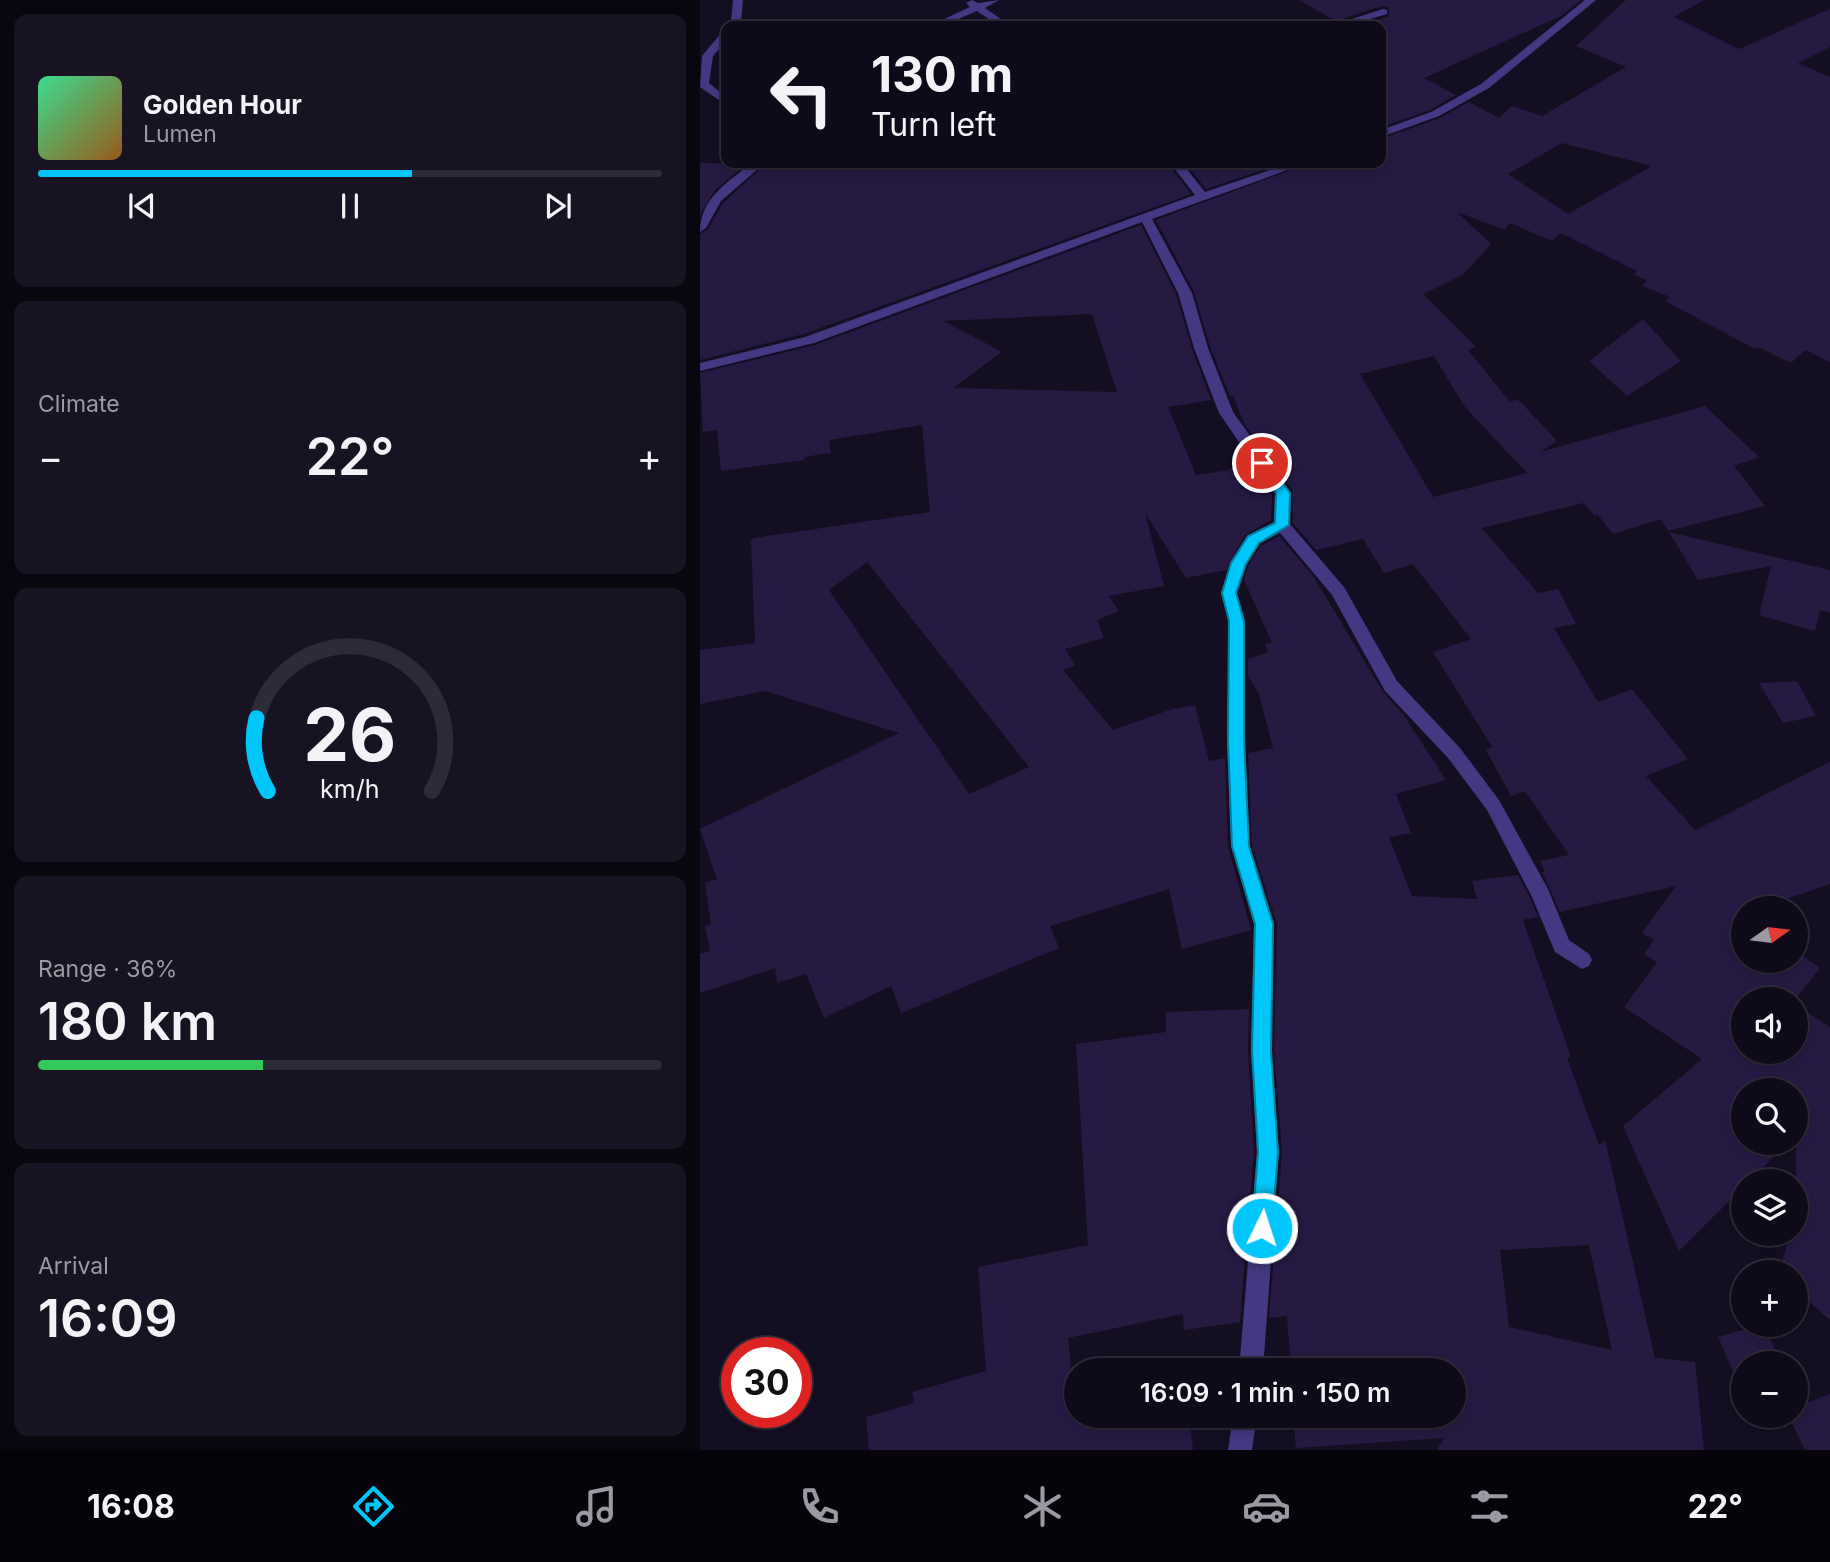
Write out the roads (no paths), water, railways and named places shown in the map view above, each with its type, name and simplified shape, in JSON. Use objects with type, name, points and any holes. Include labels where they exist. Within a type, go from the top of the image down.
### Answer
[{"type":"street","points":[[734,21],[740,2],[738,0]]},
{"type":"street","points":[[966,0],[998,21]]},
{"type":"street","points":[[945,21],[994,0]]},
{"type":"street","points":[[1386,132],[1435,114],[1485,86],[1591,0]]},
{"type":"street","points":[[1352,21],[1383,12]]},
{"type":"street","points":[[721,40],[708,56],[703,84],[721,98]]},
{"type":"street","points":[[700,228],[716,199],[754,168]]},
{"type":"street","points":[[1180,168],[1203,197]]},
{"type":"street","points":[[700,367],[809,340],[1144,217],[1287,168]]},
{"type":"street","points":[[1144,217],[1168,257],[1185,293],[1226,412],[1283,493],[1282,525],[1338,590],[1391,686],[1454,753],[1493,805],[1541,895],[1562,946],[1582,960]]},
{"type":"street","points":[[1252,1358],[1268,1152],[1261,1051],[1264,924],[1240,846],[1236,740],[1237,621],[1229,593],[1239,563],[1254,540],[1282,525]]},
{"type":"street","points":[[1240,1450],[1243,1428]]}]
